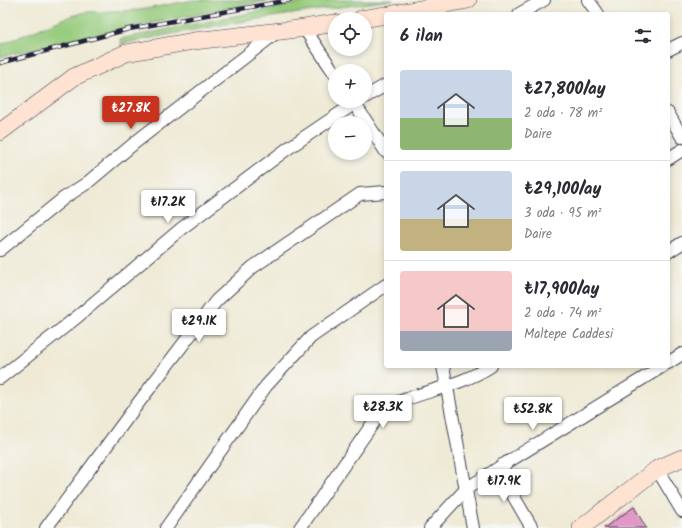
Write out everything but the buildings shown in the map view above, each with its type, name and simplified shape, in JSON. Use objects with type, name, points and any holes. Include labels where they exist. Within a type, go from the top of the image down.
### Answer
[{"type":"street","points":[[404,12],[468,0]]},
{"type":"street","points":[[523,12],[544,0]]},
{"type":"street","points":[[588,0],[597,12]]},
{"type":"street","points":[[372,17],[384,15]]},
{"type":"street","points":[[0,132],[74,77],[126,53],[194,41],[328,24]]},
{"type":"street","points":[[304,28],[328,64]]},
{"type":"street","points":[[0,250],[64,198],[87,183],[137,140],[278,31]]},
{"type":"street","points":[[670,49],[682,43]]},
{"type":"street","points":[[372,93],[384,86]]},
{"type":"street","points":[[0,378],[77,317],[182,228],[286,149],[348,108]]},
{"type":"street","points":[[362,108],[384,148]]},
{"type":"street","points":[[670,116],[682,137]]},
{"type":"street","points":[[670,158],[682,150]]},
{"type":"street","points":[[46,528],[216,301],[253,267],[360,194],[384,192]]},
{"type":"street","points":[[670,251],[682,243]]},
{"type":"street","points":[[166,528],[266,386],[311,337],[384,286]]},
{"type":"street","points":[[670,361],[682,354]]},
{"type":"street","points":[[443,368],[473,528]]},
{"type":"street","points":[[300,528],[378,416],[394,404],[446,387],[477,375],[489,368]]},
{"type":"street","points":[[430,528],[466,489],[659,368]]},
{"type":"street","points":[[581,528],[657,470],[682,458]]},
{"type":"street","points":[[502,465],[514,497],[532,528]]},
{"type":"street","points":[[657,470],[682,511]]},
{"type":"green space","points":[[193,0],[272,0],[158,22],[0,57],[0,45],[68,17],[86,12],[140,10]]},
{"type":"green space","points":[[315,0],[393,0],[257,19],[121,44],[120,39]]},
{"type":"railway","points":[[0,63],[129,29],[290,0]]}]
